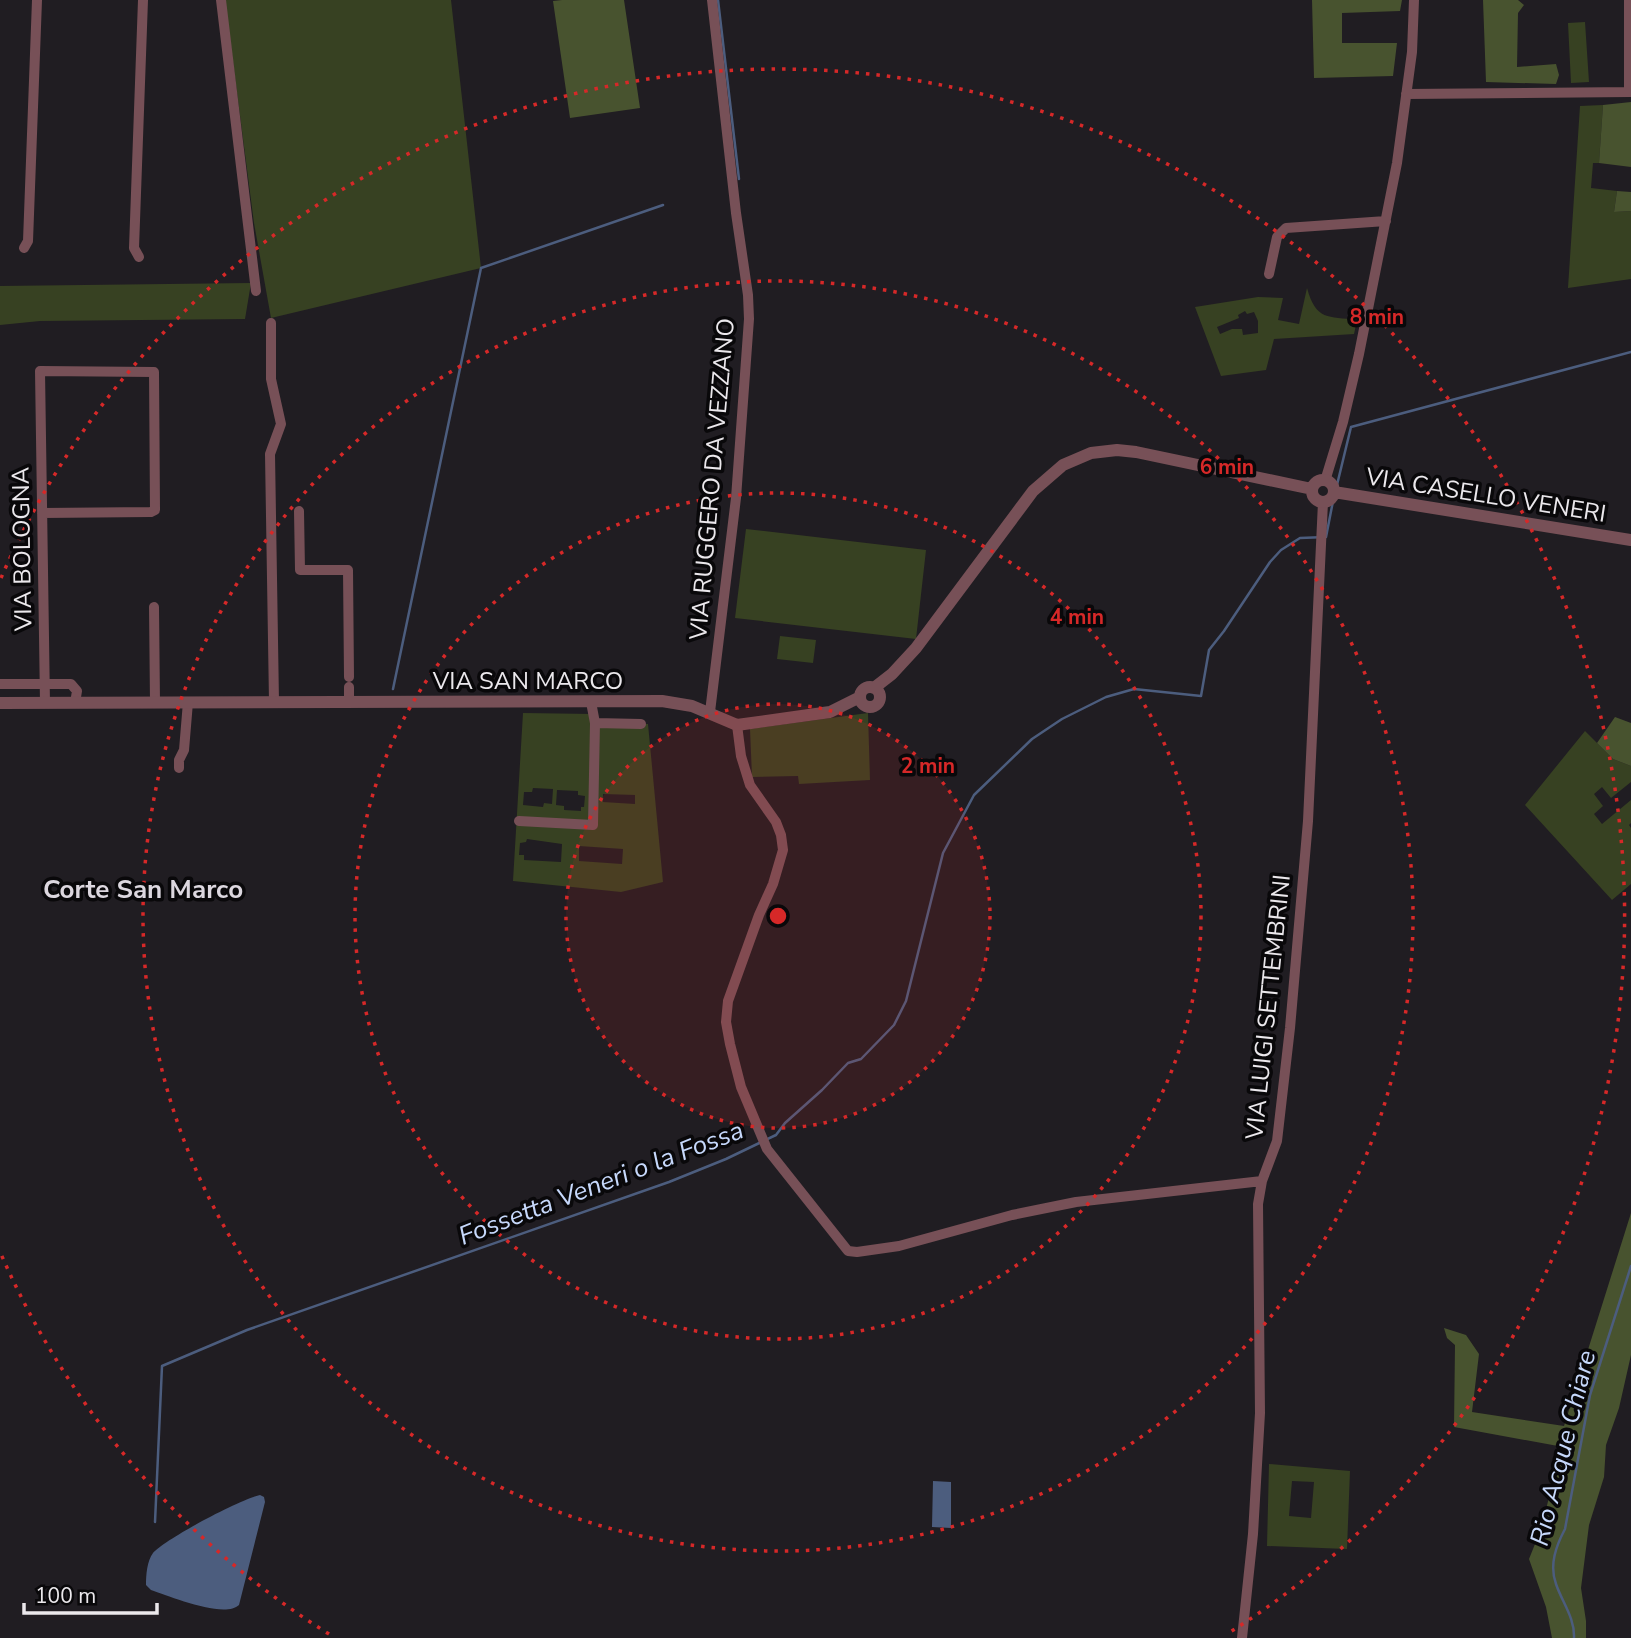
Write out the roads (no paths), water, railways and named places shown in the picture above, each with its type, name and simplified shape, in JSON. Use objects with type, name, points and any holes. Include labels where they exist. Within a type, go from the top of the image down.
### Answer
[{"type":"street","points":[[24,248],[28,241],[37,0]]},
{"type":"street","points":[[139,257],[134,248],[143,0]]},
{"type":"street","points":[[221,0],[256,291]]},
{"type":"street","name":"VIA RUGGERO DA VEZZANO","points":[[709,712],[736,498],[748,318],[748,295],[712,0]]},
{"type":"street","points":[[1325,481],[1343,422],[1397,163],[1414,25],[1414,0]]},
{"type":"street","points":[[1406,94],[1630,92],[1629,0]]},
{"type":"street","points":[[1269,274],[1278,236],[1286,228],[1386,221]]},
{"type":"street","points":[[271,323],[271,379],[281,424],[270,454],[274,702]]},
{"type":"street","name":"VIA BOLOGNA","points":[[42,513],[155,510],[154,372],[40,371],[44,684],[45,703]]},
{"type":"street","points":[[1262,1181],[1076,1202],[1012,1215],[899,1246],[848,1251],[767,1149],[741,1087],[730,1044],[726,1021],[728,1001],[759,915],[774,884],[783,850],[782,835],[776,822],[750,785],[741,756],[737,724],[830,712],[863,702],[865,689],[877,692],[945,611],[1033,491],[1047,477],[1075,458],[1103,451],[1136,452],[1312,489]]},
{"type":"street","points":[[1325,481],[1331,484],[1336,492],[1323,502],[1314,498],[1312,489],[1315,483],[1325,481]]},
{"type":"street","name":"VIA CASELLO VENERI","points":[[1336,492],[1631,540]]},
{"type":"street","name":"VIA LUIGI SETTEMBRINI","points":[[1242,1638],[1254,1534],[1260,1413],[1258,1223],[1262,1181],[1277,1141],[1289,1039],[1308,821],[1323,502]]},
{"type":"street","points":[[299,511],[300,570],[348,570],[349,703]]},
{"type":"street","points":[[154,607],[155,703]]},
{"type":"street","points":[[0,684],[74,685],[77,691],[75,703]]},
{"type":"street","points":[[179,768],[179,760],[184,750],[188,702]]},
{"type":"street","points":[[519,821],[593,825],[595,723],[592,702]]},
{"type":"street","name":"VIA SAN MARCO","points":[[0,703],[675,702],[737,724]]},
{"type":"street","points":[[595,723],[641,724]]},
{"type":"water","points":[[933,1481],[951,1482],[951,1528],[932,1527]]},
{"type":"water","points":[[260,1495],[265,1502],[239,1605],[232,1609],[209,1608],[151,1590],[146,1585],[149,1560],[160,1547],[204,1520]]},
{"type":"waterway","points":[[718,0],[739,179]]},
{"type":"waterway","points":[[393,689],[481,268],[663,205]]},
{"type":"waterway","name":"Fossetta Veneri o la Fossa","points":[[1336,489],[1351,427],[1631,352]]},
{"type":"waterway","name":"Fossetta Veneri o la Fossa","points":[[155,1522],[162,1366],[247,1330],[669,1182],[776,1135],[785,1123],[848,1063],[861,1059],[894,1025],[906,1001],[943,853],[974,795],[1032,739],[1062,719],[1106,697],[1134,689],[1201,696],[1209,650],[1281,550],[1300,538],[1326,537],[1334,496]]},
{"type":"waterway","name":"Rio Acque Chiare","points":[[1574,1638],[1570,1617],[1554,1577],[1553,1563],[1565,1529],[1590,1395],[1631,1266]]},
{"type":"district","name":"Corte San Marco","points":[[143,889]]}]
